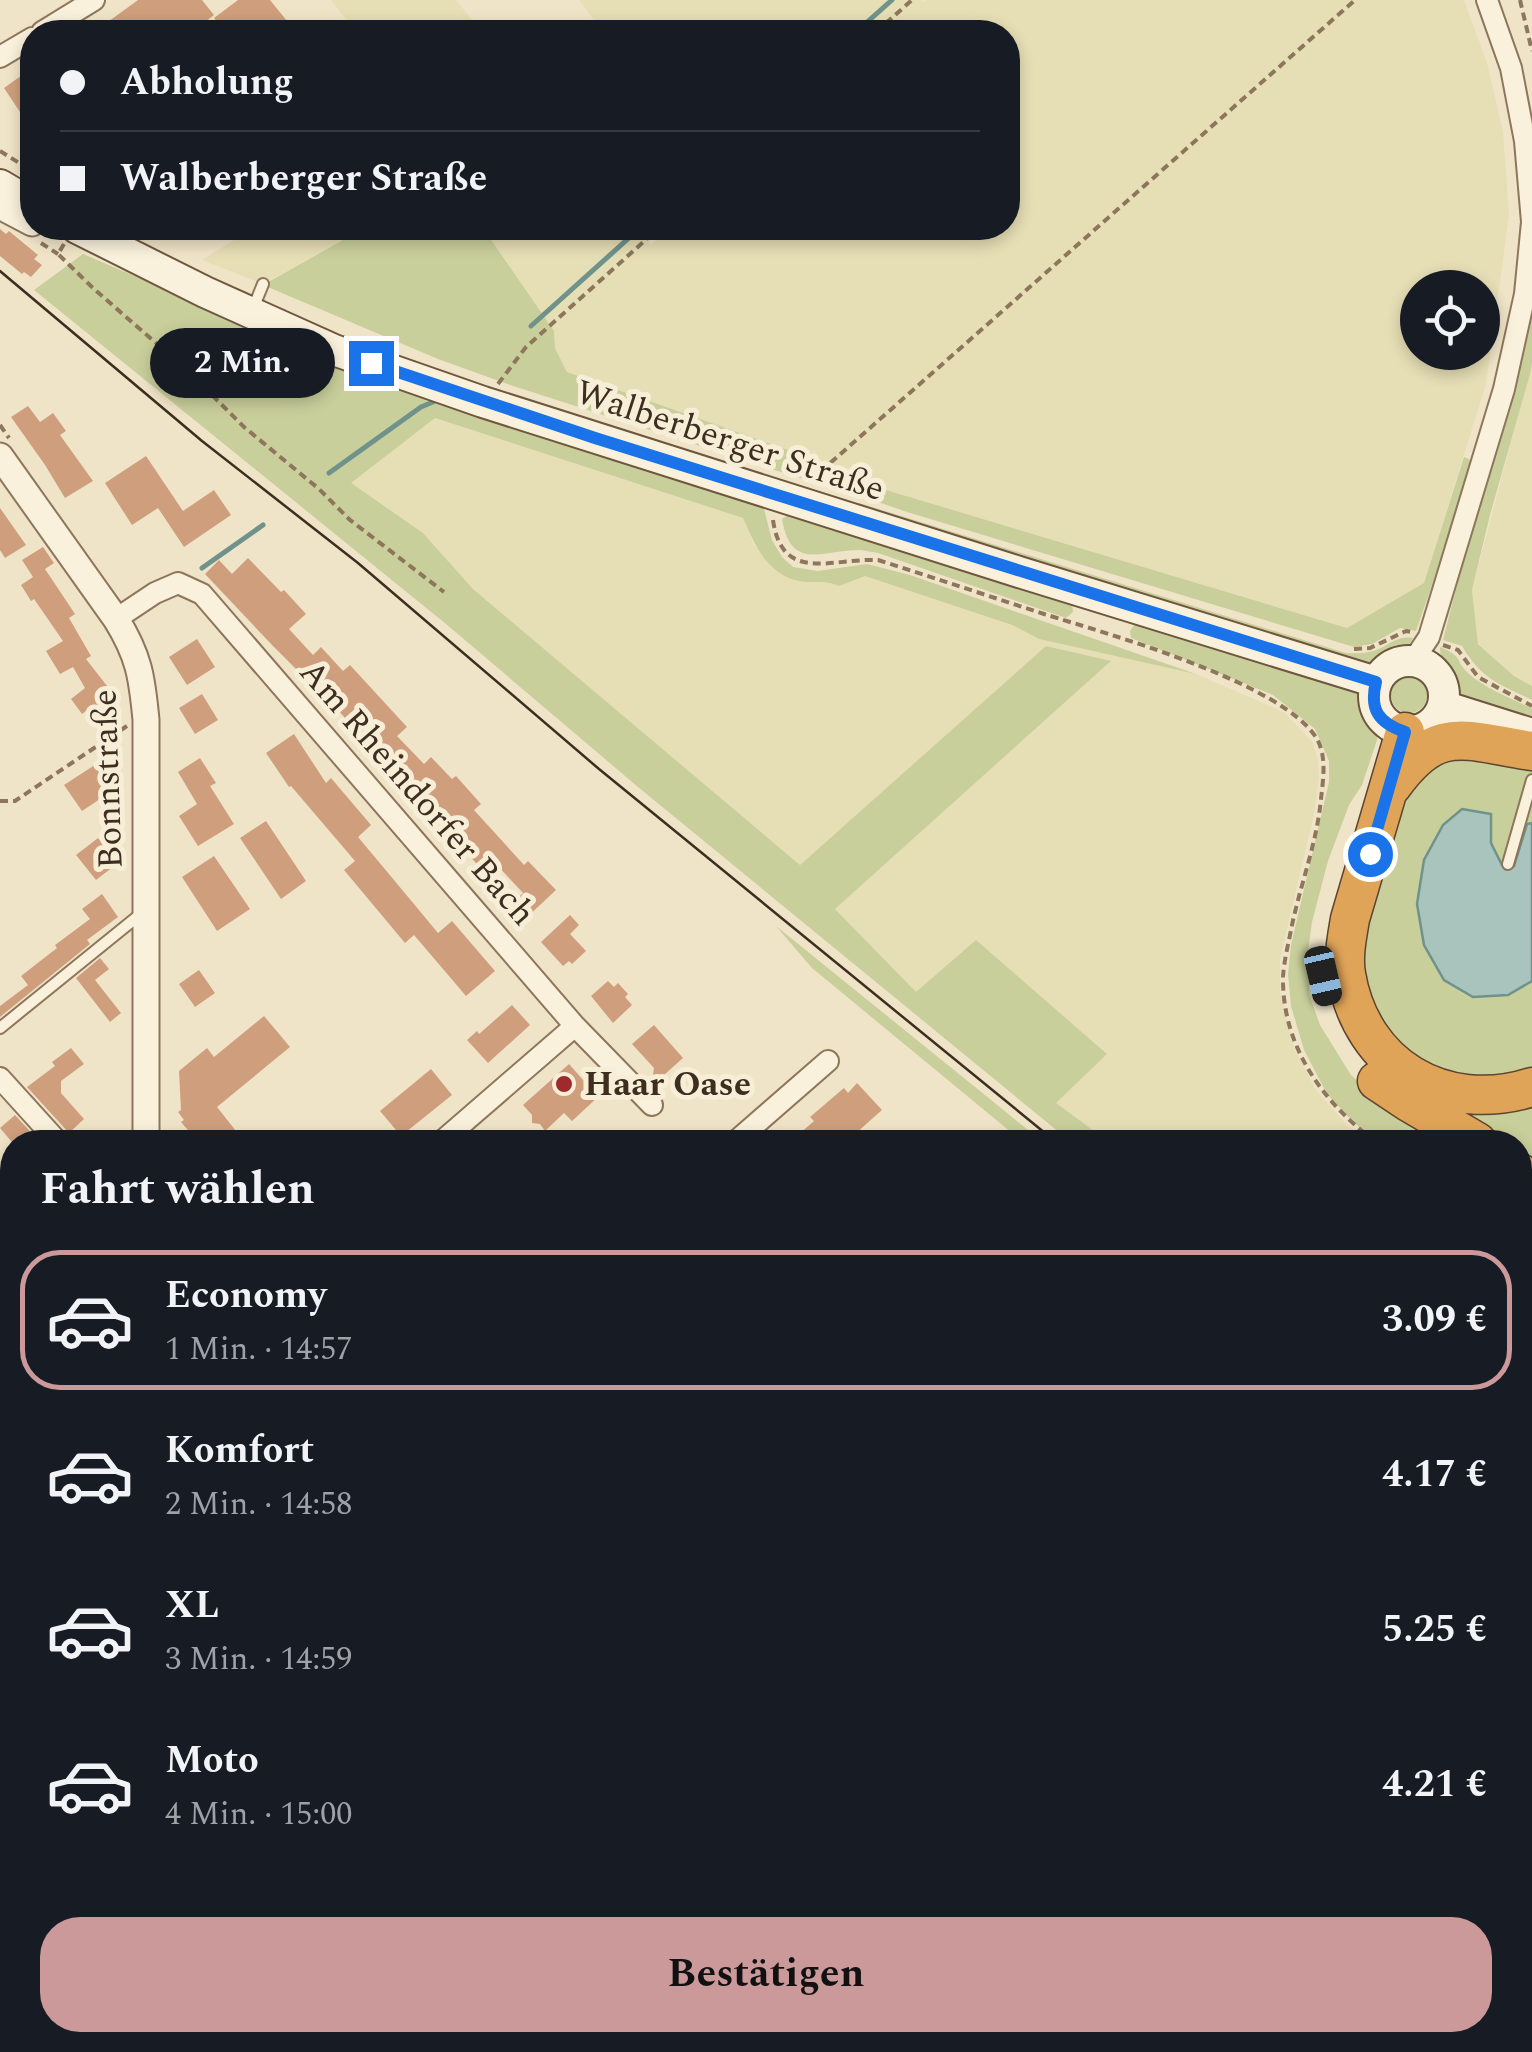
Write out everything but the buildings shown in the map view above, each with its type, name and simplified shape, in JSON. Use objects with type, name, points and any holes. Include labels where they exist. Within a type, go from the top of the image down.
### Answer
[{"type":"highway","points":[[1395,727],[1390,788],[1350,920],[1345,971],[1352,1000],[1378,1048],[1399,1068],[1421,1081],[1481,1096],[1532,1087]]},
{"type":"highway","points":[[1395,727],[1329,914],[1323,944],[1323,976],[1330,1007],[1359,1063],[1380,1084],[1457,1130]]},
{"type":"highway","points":[[1390,788],[1414,760],[1441,741],[1466,740],[1532,750]]},
{"type":"main road","name":"Walberberger Straße","points":[[88,240],[257,298],[334,350],[484,402],[1376,682]]},
{"type":"main road","points":[[1421,649],[1441,680],[1443,706],[1425,728],[1395,727],[1375,708],[1376,682],[1390,666],[1421,649]]},
{"type":"main road","points":[[1443,706],[1532,734]]},
{"type":"street","points":[[62,20],[94,0]]},
{"type":"street","points":[[1421,649],[1504,389],[1524,294],[1532,222],[1525,141],[1514,86],[1486,0]]},
{"type":"street","name":"Bonnstraße","points":[[0,456],[116,619],[141,672],[146,720],[146,1130]]},
{"type":"street","name":"Am Rheindorfer Bach","points":[[116,619],[154,592],[178,583],[202,594],[576,1026],[652,1105]]},
{"type":"street","points":[[456,1130],[576,1026]]},
{"type":"street","points":[[749,1130],[828,1061]]},
{"type":"street","points":[[0,1078],[47,1130]]},
{"type":"lane","points":[[1508,864],[1532,780]]},
{"type":"lane","points":[[0,1028],[146,909]]},
{"type":"path","points":[[890,20],[912,0]]},
{"type":"path","points":[[820,470],[1355,0]]},
{"type":"path","points":[[1520,0],[1532,51]]},
{"type":"path","points":[[67,240],[58,254],[94,289],[350,520],[444,592]]},
{"type":"path","points":[[484,402],[526,347],[646,240]]},
{"type":"path","points":[[781,497],[773,521],[777,542],[790,558],[813,564],[878,560],[1202,666],[1282,706],[1316,738],[1324,774],[1320,817],[1292,924],[1283,974],[1285,1001],[1294,1038],[1309,1072],[1332,1105],[1360,1130]]},
{"type":"path","points":[[1352,649],[1370,648],[1406,631],[1421,649],[1442,645],[1458,650],[1478,677],[1532,706]]},
{"type":"path","points":[[0,801],[15,800],[122,727],[146,720]]},
{"type":"shaded area","points":[[331,0],[456,0],[472,20],[347,20]]},
{"type":"shaded area","points":[[579,0],[1464,0],[1487,63],[1503,132],[1509,215],[1500,281],[1500,270],[1400,270],[1400,370],[1488,370],[1424,583],[1347,628],[866,484],[822,462],[567,372],[555,348],[554,331],[491,240],[647,240],[651,245],[657,240],[1020,240],[1020,20],[594,20]]},
{"type":"shaded area","points":[[234,240],[342,240],[263,284],[202,260]]},
{"type":"shaded area","points":[[1532,363],[1532,686],[1514,676],[1478,643],[1472,590]]},
{"type":"shaded area","points":[[435,418],[743,518],[754,545],[798,581],[826,581],[839,586],[864,575],[1012,625],[1039,639],[1196,674],[1284,712],[1313,743],[1319,778],[1280,959],[1280,992],[1294,1048],[1316,1090],[1354,1130],[1092,1130],[1055,1103],[1107,1054],[976,941],[916,993],[835,909],[1110,662],[1046,647],[800,865],[473,589],[423,533],[350,483]]},
{"type":"green space","points":[[343,240],[491,240],[554,331],[555,348],[567,372],[822,462],[806,480],[510,385],[263,285]]},
{"type":"green space","points":[[83,254],[346,366],[748,497],[764,509],[772,540],[793,567],[818,571],[867,564],[910,575],[1196,674],[1039,639],[1012,625],[865,576],[839,586],[788,578],[764,557],[743,518],[435,418],[351,483],[423,533],[473,589],[800,865],[1046,646],[1111,661],[835,909],[916,992],[976,940],[1107,1054],[1056,1103],[1093,1130],[1056,1130],[446,624],[34,290]]},
{"type":"green space","points":[[1532,299],[1530,374],[1472,590],[1478,644],[1514,676],[1532,686],[1532,700],[1484,674],[1462,646],[1443,640],[1474,518],[1504,426]]},
{"type":"green space","points":[[1464,457],[1473,468],[1416,631],[1400,628],[1372,644],[1354,647],[907,512],[817,481],[831,466],[866,484],[1347,628],[1424,583]]},
{"type":"green space","points":[[859,503],[1346,653],[1368,652],[1399,639],[1413,638],[1390,659],[1359,661],[867,511]]},
{"type":"green space","points":[[792,512],[1072,603],[1073,612],[1066,618],[878,553],[801,552],[786,536],[782,519]]},
{"type":"green space","points":[[1135,624],[1353,691],[1366,699],[1377,722],[1377,740],[1328,861],[1312,922],[1309,994],[1320,1025],[1351,1075],[1386,1108],[1425,1130],[1364,1130],[1353,1122],[1327,1094],[1304,1050],[1291,1006],[1291,945],[1329,782],[1329,761],[1315,729],[1273,695],[1131,638]]},
{"type":"green space","points":[[1440,647],[1456,656],[1482,684],[1532,709],[1532,718],[1461,695],[1446,673]]},
{"type":"green space","points":[[1409,677],[1422,682],[1427,695],[1422,708],[1409,713],[1396,708],[1391,695],[1396,682]]},
{"type":"green space","points":[[1532,755],[1532,1072],[1483,1080],[1442,1072],[1407,1051],[1377,1020],[1361,973],[1361,930],[1403,794],[1427,760]]},
{"type":"green space","points":[[1385,759],[1391,760],[1337,926],[1337,968],[1346,1007],[1372,1050],[1399,1076],[1442,1097],[1483,1105],[1532,1096],[1532,1130],[1473,1130],[1393,1084],[1368,1060],[1350,1037],[1337,1001],[1330,964],[1337,909]]},
{"type":"green space","points":[[776,926],[1028,1130],[1008,1130],[812,968]]},
{"type":"water","points":[[1462,809],[1491,814],[1491,843],[1502,865],[1514,866],[1527,824],[1532,823],[1532,981],[1508,995],[1473,997],[1444,980],[1424,945],[1417,904],[1424,860],[1443,825]]},
{"type":"waterway","points":[[870,20],[892,0]]},
{"type":"waterway","points":[[531,326],[627,240]]},
{"type":"waterway","points":[[329,473],[433,402]]},
{"type":"waterway","points":[[202,568],[263,525]]},
{"type":"tram line","points":[[0,271],[1041,1130]]},
{"type":"place","name":"Haar Oase","points":[[564,1084]]},
{"type":"route","points":[[371,363],[595,438],[1376,682],[1373,695],[1378,716],[1405,732],[1370,854]]}]
